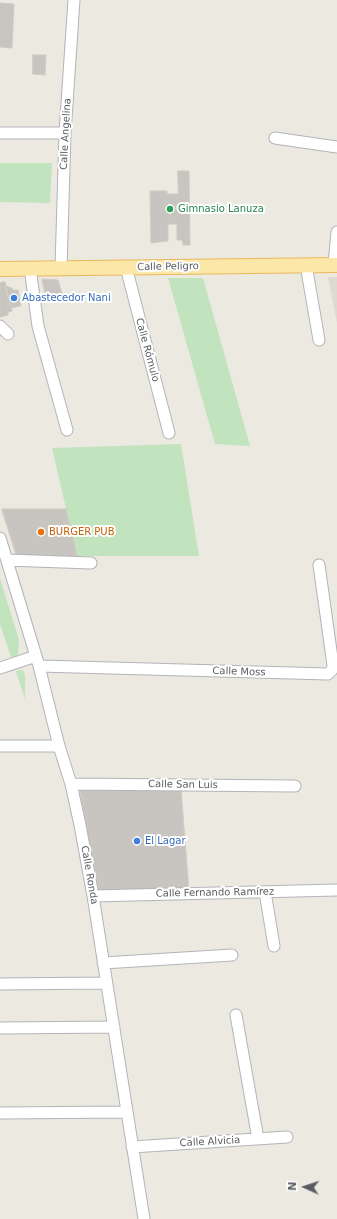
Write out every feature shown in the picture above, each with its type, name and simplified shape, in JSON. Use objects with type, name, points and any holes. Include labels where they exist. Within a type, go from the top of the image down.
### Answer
[{"type":"main road","name":"Calle Peligro","points":[[0,269],[336,265]]},
{"type":"street","name":"Calle Angelina","points":[[61,268],[65,133],[74,0]]},
{"type":"street","points":[[0,133],[65,133]]},
{"type":"street","points":[[275,138],[337,146]]},
{"type":"street","points":[[336,265],[337,232]]},
{"type":"street","points":[[306,265],[319,340]]},
{"type":"street","name":"Calle Rómulo","points":[[126,267],[169,434]]},
{"type":"street","points":[[30,268],[38,326],[67,430]]},
{"type":"street","name":"Calle Ronda","points":[[0,538],[37,661],[59,746],[71,784],[80,825],[144,1219]]},
{"type":"street","points":[[7,560],[91,563]]},
{"type":"street","name":"Calle Moss","points":[[37,661],[328,674],[332,670],[333,664],[319,565]]},
{"type":"street","points":[[0,668],[37,661]]},
{"type":"street","points":[[0,746],[59,746]]},
{"type":"street","name":"Calle San Luis","points":[[71,784],[295,786]]},
{"type":"street","name":"Calle Fernando Ramírez","points":[[92,896],[337,890]]},
{"type":"street","points":[[265,892],[274,946]]},
{"type":"street","points":[[103,964],[232,955]]},
{"type":"street","points":[[0,984],[106,983]]},
{"type":"street","points":[[236,1015],[258,1139]]},
{"type":"street","points":[[0,1028],[114,1027]]},
{"type":"street","points":[[0,1113],[126,1112]]},
{"type":"street","name":"Calle Alvicia","points":[[132,1147],[287,1137]]},
{"type":"shaded area","points":[[328,277],[337,277],[337,323]]},
{"type":"green space","points":[[0,163],[52,163],[50,203],[0,202]]},
{"type":"green space","points":[[168,278],[203,278],[250,446],[215,444]]},
{"type":"green space","points":[[181,444],[199,556],[77,556],[52,448]]},
{"type":"green space","points":[[0,578],[19,640],[18,655],[11,657],[0,624]]},
{"type":"green space","points":[[21,670],[24,672],[25,676],[25,699],[16,671]]},
{"type":"building","points":[[0,3],[14,4],[12,48],[0,47]]},
{"type":"building","points":[[33,55],[46,55],[45,75],[33,74]]},
{"type":"building","name":"Gimnasio Lanuza","points":[[178,171],[189,171],[190,245],[183,245],[182,240],[177,240],[177,224],[168,224],[168,241],[151,243],[150,191],[167,191],[167,194],[178,194]]},
{"type":"building","points":[[42,279],[58,280],[63,297],[47,301]]},
{"type":"building","points":[[5,282],[12,311],[8,312],[8,315],[0,317],[0,283]]},
{"type":"building","name":"Abastecedor Nani","points":[[5,286],[12,288],[12,290],[18,290],[21,306],[11,308]]},
{"type":"building","name":"BURGER PUB","points":[[2,509],[66,509],[77,556],[17,557]]},
{"type":"building","name":"El Lagar","points":[[181,790],[189,891],[99,891],[80,791]]},
{"type":"place","name":"Gimnasio Lanuza","points":[[170,209]]},
{"type":"place","name":"Abastecedor Nani","points":[[14,298]]},
{"type":"place","name":"BURGER PUB","points":[[41,532]]},
{"type":"place","name":"El Lagar","points":[[137,841]]}]
